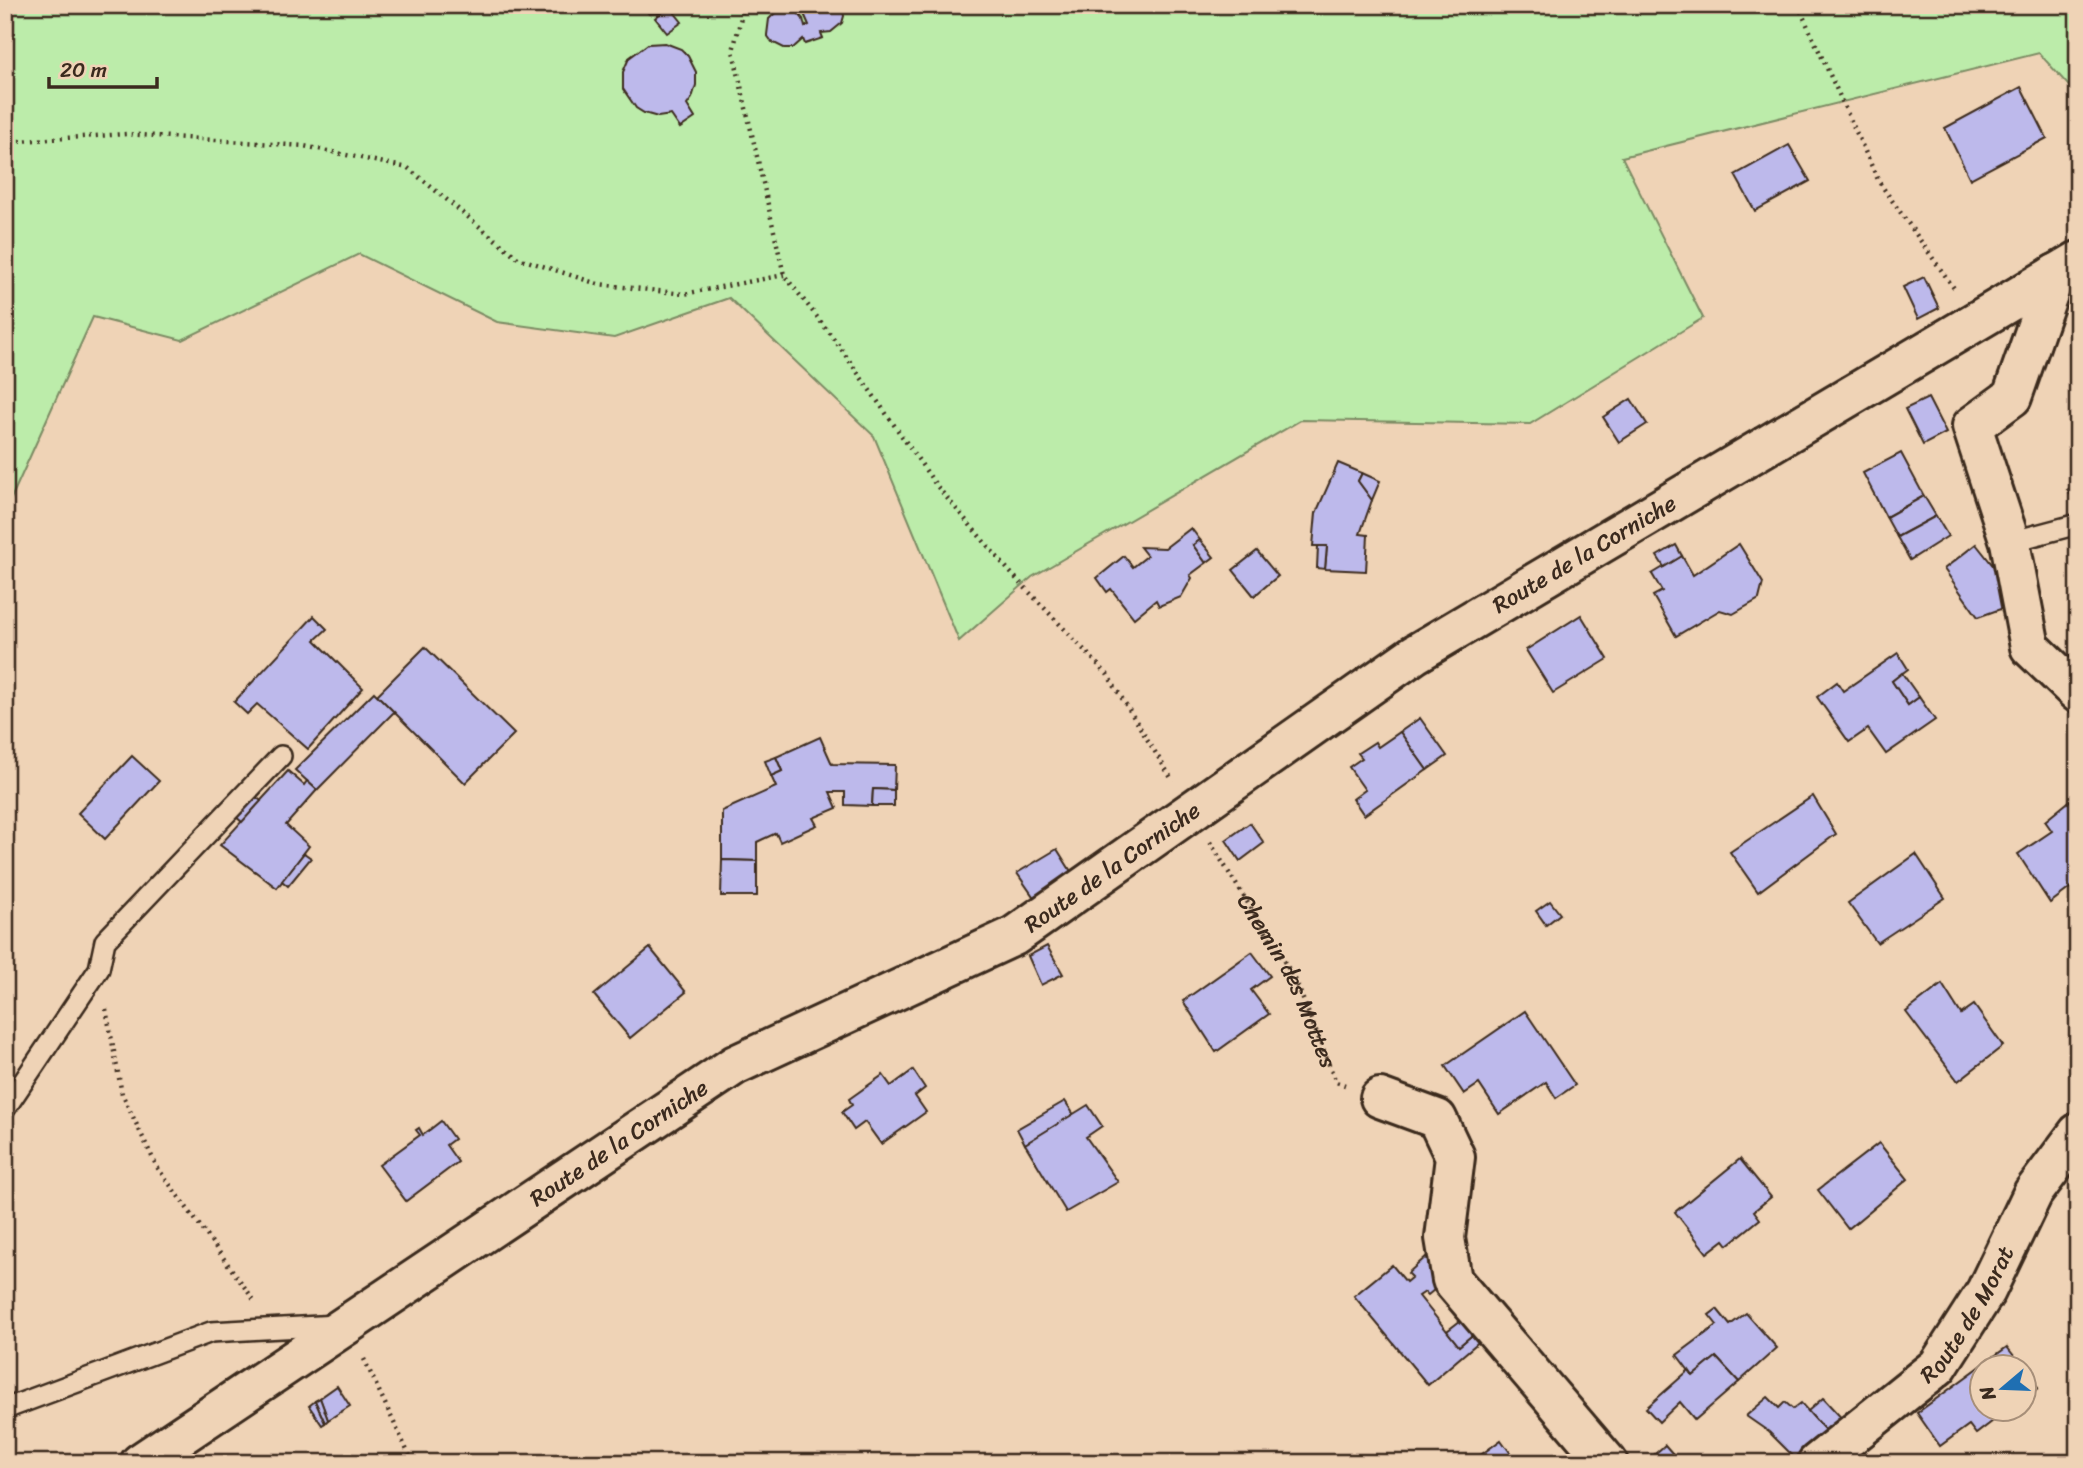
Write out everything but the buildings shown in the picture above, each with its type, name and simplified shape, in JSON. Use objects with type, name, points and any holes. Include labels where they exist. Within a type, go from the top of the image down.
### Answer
[{"type":"street","name":"Route de la Corniche","points":[[141,1463],[172,1451],[348,1324],[735,1065],[1014,936],[1199,824],[1415,654],[2066,267]]},
{"type":"street","points":[[2066,267],[2012,397],[1972,426],[2010,542],[2030,647],[2078,693]]},
{"type":"street","points":[[1380,1098],[1437,1119],[1455,1157],[1445,1238],[1452,1280],[1608,1463]]},
{"type":"street","name":"Route de Morat","points":[[1817,1463],[1938,1366],[1986,1291],[2033,1193],[2078,1133]]},
{"type":"lane","points":[[2010,542],[2078,524]]},
{"type":"lane","points":[[5,1109],[99,969],[105,942],[281,756]]},
{"type":"lane","points":[[5,1409],[211,1332],[348,1324]]},
{"type":"path","points":[[5,142],[126,134],[304,146],[408,168],[518,258],[598,284],[684,294],[784,275],[733,51],[744,5]]},
{"type":"path","points":[[1798,5],[1879,182],[1976,320]]},
{"type":"path","name":"Chemin des Mottes","points":[[784,275],[832,336],[936,485],[1010,572],[1107,674],[1295,979],[1336,1082],[1380,1098]]},
{"type":"path","points":[[99,969],[122,1094],[157,1167],[254,1300],[267,1302]]},
{"type":"path","points":[[348,1324],[413,1463]]},
{"type":"green space","points":[[5,5],[2078,5],[2078,96],[2039,53],[1622,157],[1703,318],[1530,424],[1301,420],[1032,577],[959,641],[874,436],[729,298],[614,338],[497,322],[359,254],[182,340],[93,317],[5,512]]}]
